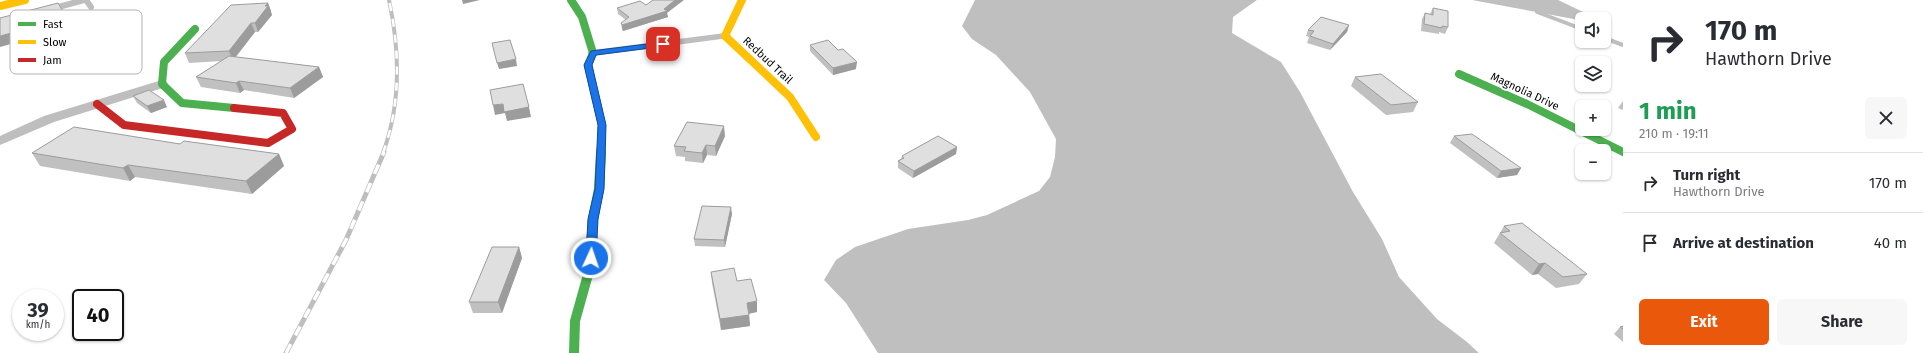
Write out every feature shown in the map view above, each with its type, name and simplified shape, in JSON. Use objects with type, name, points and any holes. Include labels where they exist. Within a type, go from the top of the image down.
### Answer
[{"type":"street","points":[[0,6],[25,0]]},
{"type":"street","points":[[571,0],[582,17],[593,53],[588,65],[602,125],[599,189],[593,219],[589,271],[575,321],[574,353]]},
{"type":"street","points":[[593,53],[725,36],[728,26],[742,0]]},
{"type":"street","points":[[162,84],[164,62],[195,29]]},
{"type":"street","name":"Redbud Trail","points":[[725,36],[790,97],[816,137]]},
{"type":"street","name":"Magnolia Drive","points":[[1459,74],[1527,104],[1623,152]]},
{"type":"street","points":[[0,141],[49,119],[162,84]]},
{"type":"street","points":[[97,104],[124,125],[268,143],[292,129],[283,113],[182,103],[162,84]]},
{"type":"street","points":[[0,130],[16,134]]},
{"type":"lane","points":[[46,10],[85,0],[91,7]]},
{"type":"shaded area","points":[[975,0],[1257,0],[1233,17],[1232,33],[1281,62],[1300,92],[1353,192],[1382,239],[1399,277],[1437,319],[1479,353],[878,353],[846,303],[824,280],[836,260],[855,247],[908,229],[968,220],[987,215],[1039,191],[1050,177],[1055,157],[1056,139],[1030,92],[996,55],[972,39],[962,26]]},
{"type":"shaded area","points":[[1472,0],[1558,0],[1583,12],[1575,12],[1575,19]]},
{"type":"building","points":[[653,0],[675,0],[664,9],[667,11],[622,25],[621,23],[629,17],[617,8],[640,1],[646,5]]},
{"type":"building","points":[[58,3],[62,10],[31,10]]},
{"type":"building","points":[[268,3],[265,6],[268,6],[255,23],[251,23],[229,51],[185,53],[231,5]]},
{"type":"building","points":[[1433,8],[1448,11],[1448,27],[1442,26],[1442,28],[1424,24],[1425,13],[1433,15]]},
{"type":"building","points":[[10,15],[10,33],[0,36],[0,18]]},
{"type":"building","points":[[1321,17],[1349,25],[1333,44],[1310,36],[1314,31],[1308,30]]},
{"type":"building","points":[[510,40],[516,59],[497,63],[492,43]]},
{"type":"building","points":[[828,40],[838,50],[843,49],[857,62],[833,68],[810,45]]},
{"type":"building","points":[[229,56],[319,67],[290,88],[239,81],[236,83],[196,77]]},
{"type":"building","points":[[1381,74],[1418,102],[1391,105],[1355,77]]},
{"type":"building","points":[[523,84],[529,107],[504,112],[503,104],[493,105],[490,90]]},
{"type":"building","points":[[149,90],[164,100],[147,106],[133,96]]},
{"type":"building","points":[[687,122],[724,126],[715,146],[706,145],[702,153],[684,151],[686,147],[674,146]]},
{"type":"building","points":[[74,127],[180,144],[184,141],[279,154],[246,181],[128,165],[123,168],[32,153]]},
{"type":"building","points":[[1472,134],[1521,168],[1501,171],[1454,136]]},
{"type":"building","points":[[938,136],[957,147],[914,171],[898,161],[904,158],[902,156]]},
{"type":"building","points":[[702,206],[731,207],[724,240],[694,239]]},
{"type":"building","points":[[1522,223],[1587,274],[1563,277],[1545,263],[1539,264],[1500,233],[1510,231],[1504,226]]},
{"type":"building","points":[[492,247],[519,247],[498,302],[469,302]]},
{"type":"building","points":[[734,268],[737,281],[751,279],[757,301],[747,303],[749,315],[720,319],[711,272]]},
{"type":"waterway","points":[[1537,12],[1575,26]]},
{"type":"waterway","points":[[1611,41],[1623,45]]},
{"type":"railway","points":[[383,153],[393,116],[397,77],[397,58],[393,19],[389,0]]},
{"type":"railway","points":[[286,353],[346,240],[384,152]]},
{"type":"traffic: fast","points":[[571,0],[582,17],[593,53],[588,65],[602,125],[599,189],[593,219],[589,271],[575,321],[574,353]]},
{"type":"traffic: fast","points":[[195,29],[164,62],[162,84],[182,103],[234,108]]},
{"type":"traffic: fast","points":[[1459,74],[1527,104],[1623,152]]},
{"type":"traffic: slow","points":[[0,6],[25,0]]},
{"type":"traffic: slow","points":[[742,0],[725,36],[790,97],[816,137]]},
{"type":"traffic: jam","points":[[97,104],[124,125],[268,143],[292,129],[283,113],[234,108]]},
{"type":"route","points":[[591,258],[593,219],[599,189],[602,125],[588,65],[593,53],[663,44]]}]
